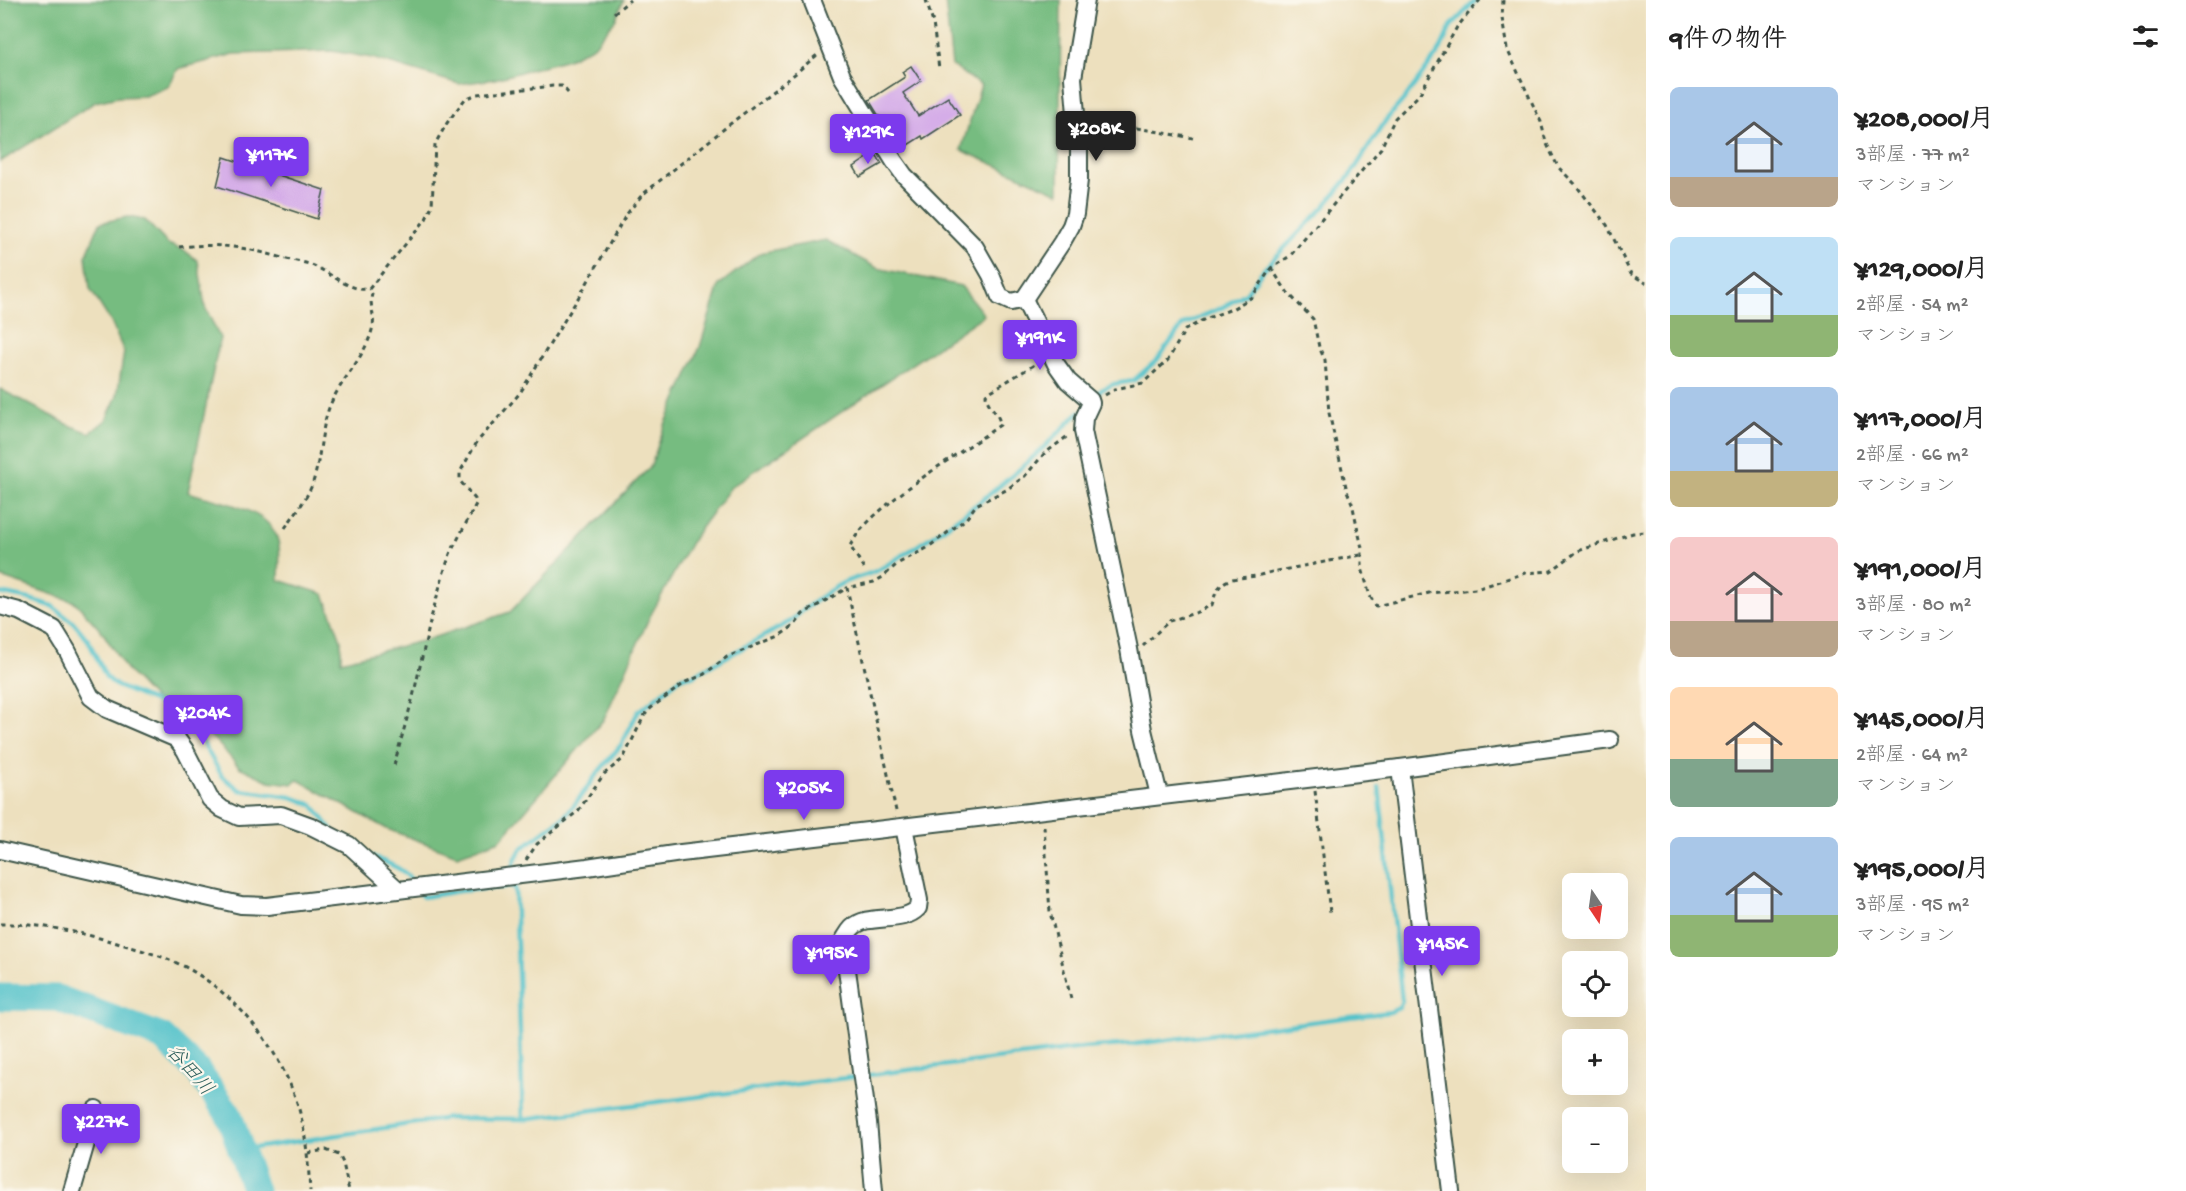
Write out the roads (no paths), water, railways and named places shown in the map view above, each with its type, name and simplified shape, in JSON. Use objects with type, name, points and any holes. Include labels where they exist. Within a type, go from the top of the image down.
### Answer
[{"type":"street","points":[[812,0],[837,65],[849,88],[904,175],[975,247],[992,275],[1000,297],[1011,302],[1024,299],[1062,242],[1075,214],[1079,180],[1079,150],[1075,118],[1074,68],[1086,0]]},
{"type":"street","points":[[1024,299],[1051,355],[1068,381],[1088,397],[1091,403],[1082,426],[1129,649],[1143,730],[1159,795]]},
{"type":"street","points":[[0,606],[20,611],[54,629],[91,696],[99,703],[107,709],[177,739],[210,799],[222,809],[238,817],[281,815],[311,826],[350,845],[397,889]]},
{"type":"street","points":[[0,850],[241,905],[267,906],[1042,809],[1400,768],[1610,740]]},
{"type":"street","points":[[1400,768],[1451,1191]]},
{"type":"street","points":[[874,1191],[843,941],[855,926],[867,921],[907,914],[918,908],[919,900],[904,827]]},
{"type":"street","points":[[72,1191],[96,1109]]},
{"type":"waterway","points":[[1094,397],[1101,390],[1114,384],[1133,381],[1157,360],[1183,325],[1223,307],[1246,293],[1263,270],[1324,207],[1352,173],[1386,120],[1439,52],[1451,26],[1476,0]]},
{"type":"waterway","points":[[523,1119],[515,886],[512,874],[515,860],[521,849],[565,816],[621,745],[638,712],[682,677],[692,676],[791,621],[837,586],[882,568],[935,534],[1011,477],[1079,412]]},
{"type":"waterway","points":[[0,593],[52,606],[74,623],[88,640],[106,677],[117,686],[155,702],[192,724],[222,776],[240,790],[292,797],[313,805],[331,829]]},
{"type":"waterway","points":[[241,1150],[449,1118],[523,1119],[1083,1048],[1135,1044],[1390,1012],[1399,1008],[1402,1001],[1379,787]]},
{"type":"waterway","points":[[370,856],[401,870],[414,884]]},
{"type":"waterway","points":[[418,892],[423,897],[515,886]]},
{"type":"waterway","name":"谷田川","points":[[0,997],[57,998],[162,1037],[197,1070],[229,1115],[255,1191]]}]
